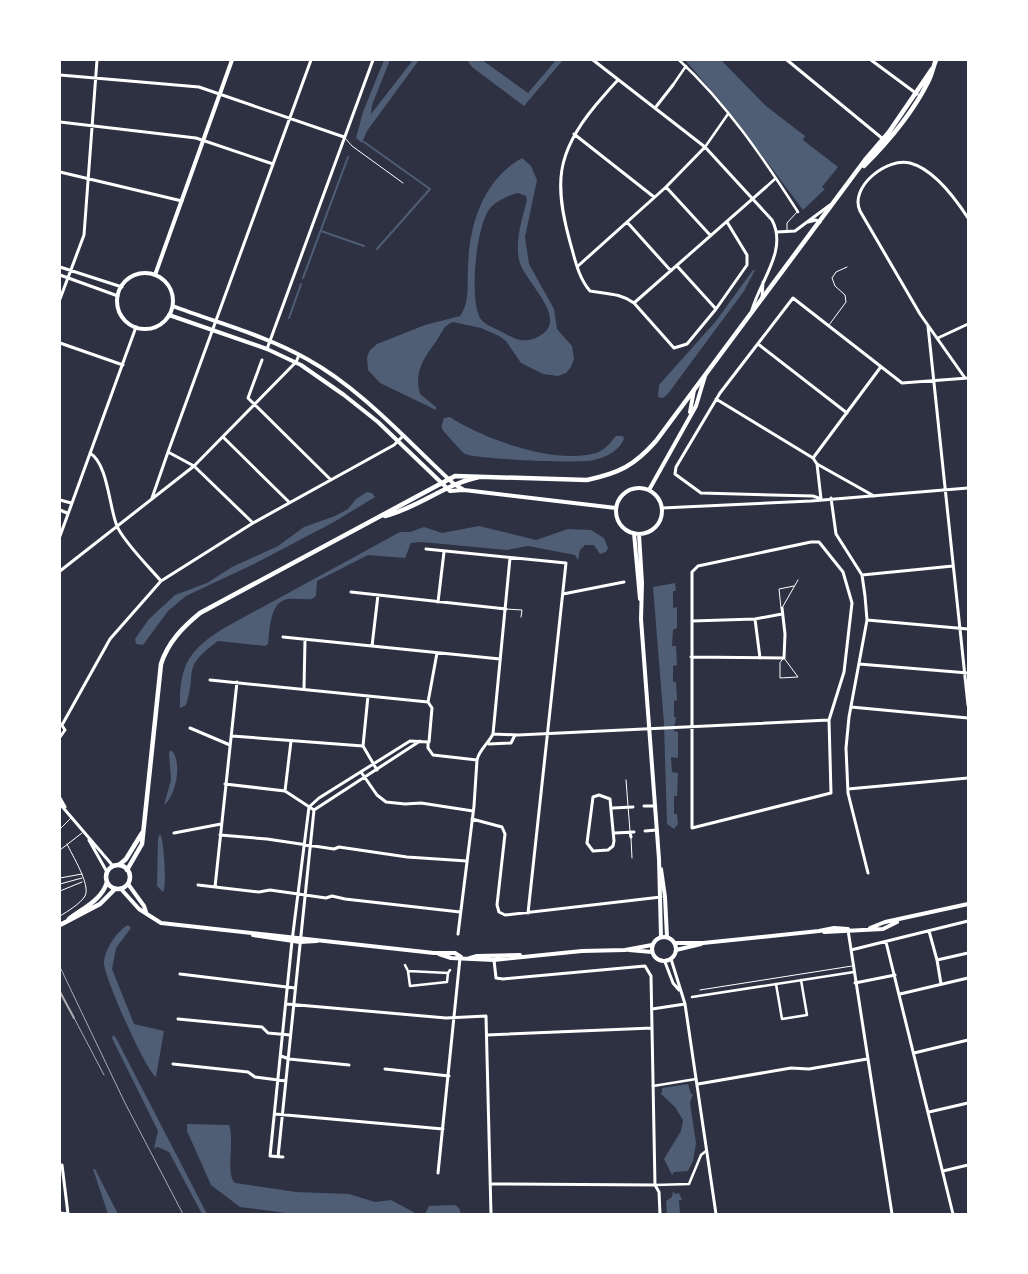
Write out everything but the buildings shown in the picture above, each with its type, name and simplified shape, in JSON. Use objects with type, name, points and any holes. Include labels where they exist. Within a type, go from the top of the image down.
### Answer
[{"type":"main road","points":[[107,882],[114,889],[121,889],[128,884],[130,877],[128,870],[142,844],[162,664],[168,646],[200,613],[381,517],[448,479],[462,475],[587,480],[619,472],[634,464],[645,453],[694,390],[835,202],[885,140],[918,95],[936,60]]},
{"type":"main road","points":[[381,517],[397,513],[454,484],[482,476]]},
{"type":"main road","points":[[60,926],[96,900],[103,892],[107,882],[107,872],[129,856],[143,832]]},
{"type":"main road","points":[[119,865],[128,870]]},
{"type":"main road","points":[[60,926],[100,904],[114,889]]},
{"type":"street","points":[[60,299],[84,235],[97,60]]},
{"type":"street","points":[[156,275],[232,60]]},
{"type":"street","points":[[152,498],[311,60]]},
{"type":"street","points":[[267,349],[373,60]]},
{"type":"street","points":[[593,60],[704,147],[772,220],[777,232],[776,251],[759,288],[751,314]]},
{"type":"street","points":[[680,60],[728,114],[776,178],[798,212]]},
{"type":"street","points":[[787,60],[885,140]]},
{"type":"street","points":[[871,60],[918,95]]},
{"type":"street","points":[[655,108],[686,66]]},
{"type":"street","points":[[60,75],[199,86],[344,137]]},
{"type":"street","points":[[618,80],[574,134],[562,160],[561,196],[577,267],[590,291],[615,294],[634,303],[674,348],[687,344],[716,309],[748,260],[741,242],[727,222]]},
{"type":"street","points":[[577,267],[666,186],[704,147],[728,114]]},
{"type":"street","points":[[60,122],[203,140],[273,164]]},
{"type":"street","points":[[574,134],[654,197]]},
{"type":"street","points":[[966,378],[928,326],[861,213],[858,203],[864,187],[882,168],[899,162],[908,163],[926,172],[957,202],[968,218]]},
{"type":"street","points":[[60,172],[182,201]]},
{"type":"street","points":[[634,303],[776,178]]},
{"type":"street","points":[[666,186],[710,235]]},
{"type":"street","points":[[805,223],[814,214],[835,202]]},
{"type":"street","points":[[777,232],[787,232],[816,220],[820,222]]},
{"type":"street","points":[[627,222],[671,271]]},
{"type":"street","points":[[677,266],[716,309]]},
{"type":"street","points":[[60,267],[122,287]]},
{"type":"street","points":[[138,274],[156,275],[169,287],[172,296],[172,306],[169,315],[154,327],[136,328],[122,316],[118,304],[118,296],[127,280],[138,274]]},
{"type":"street","points":[[60,275],[118,296]]},
{"type":"street","points":[[761,301],[763,282]]},
{"type":"street","points":[[821,499],[813,496],[701,493],[675,474],[676,467],[716,399],[793,298],[880,368],[902,383],[966,378]]},
{"type":"street","points":[[172,306],[299,354],[337,379],[403,436],[448,479],[464,490],[616,508]]},
{"type":"street","points":[[169,315],[267,349],[296,362],[344,395],[398,441],[445,488],[458,492],[464,490]]},
{"type":"street","points":[[928,340],[968,324]]},
{"type":"street","points":[[928,326],[932,381],[966,673],[968,705]]},
{"type":"street","points":[[60,536],[67,512],[136,328]]},
{"type":"street","points":[[60,343],[123,365]]},
{"type":"street","points":[[758,344],[847,413]]},
{"type":"street","points":[[60,571],[194,466],[296,362],[299,354]]},
{"type":"street","points":[[262,360],[248,398],[332,480]]},
{"type":"street","points":[[813,458],[880,368]]},
{"type":"street","points":[[650,490],[689,415],[696,406],[706,374]]},
{"type":"street","points":[[689,415],[694,390]]},
{"type":"street","points":[[716,399],[813,458],[817,464],[874,496]]},
{"type":"street","points":[[60,737],[65,733],[61,724],[110,640],[161,581],[253,523],[394,445],[403,436]]},
{"type":"street","points":[[223,437],[290,502]]},
{"type":"street","points":[[168,452],[194,466],[253,523]]},
{"type":"street","points":[[90,453],[96,457],[101,468],[117,527],[161,581]]},
{"type":"street","points":[[817,464],[821,499]]},
{"type":"street","points":[[636,488],[650,490],[656,496],[662,508],[660,519],[655,527],[640,534],[634,534],[622,527],[616,515],[619,498],[626,491],[636,488]]},
{"type":"street","points":[[662,508],[874,496],[968,488]]},
{"type":"street","points":[[831,498],[836,534],[862,575],[867,620],[846,748],[848,789],[868,873]]},
{"type":"street","points":[[60,500],[71,503]]},
{"type":"street","points":[[60,510],[67,512]]},
{"type":"street","points":[[634,534],[659,859],[661,937]]},
{"type":"street","points":[[640,534],[642,583],[640,603]]},
{"type":"street","points":[[819,542],[843,572],[852,603],[844,672],[829,720],[831,793],[692,828],[692,621],[692,575],[695,568],[819,542]]},
{"type":"street","points":[[426,550],[566,563],[528,913]]},
{"type":"street","points":[[438,602],[444,552]]},
{"type":"street","points":[[458,934],[478,753],[489,744],[493,734],[510,558]]},
{"type":"street","points":[[862,575],[953,566]]},
{"type":"street","points":[[562,594],[624,582]]},
{"type":"street","points":[[351,592],[506,609]]},
{"type":"street","points":[[372,646],[378,595]]},
{"type":"street","points":[[692,657],[784,658],[785,634],[782,608]]},
{"type":"street","points":[[692,621],[755,618],[782,614]]},
{"type":"street","points":[[755,618],[760,658]]},
{"type":"street","points":[[867,620],[968,629]]},
{"type":"street","points":[[283,638],[500,659]]},
{"type":"street","points":[[304,640],[304,688]]},
{"type":"street","points":[[437,653],[428,702],[432,708],[428,748],[433,755],[477,760]]},
{"type":"street","points":[[859,664],[966,673]]},
{"type":"street","points":[[210,680],[237,682],[263,687],[304,688],[428,702]]},
{"type":"street","points":[[215,887],[220,824],[237,682]]},
{"type":"street","points":[[368,696],[363,746],[377,770]]},
{"type":"street","points":[[852,707],[968,718]]},
{"type":"street","points":[[493,734],[515,736],[829,720]]},
{"type":"street","points":[[190,728],[230,745]]},
{"type":"street","points":[[232,736],[363,746]]},
{"type":"street","points":[[489,744],[511,743],[515,736]]},
{"type":"street","points":[[285,791],[291,740]]},
{"type":"street","points":[[278,1157],[314,810],[420,741]]},
{"type":"street","points":[[283,1157],[270,1156],[303,845],[309,807],[319,798],[410,742],[428,742]]},
{"type":"street","points":[[361,772],[377,795],[386,802],[421,803],[473,811]]},
{"type":"street","points":[[848,789],[968,778]]},
{"type":"street","points":[[225,784],[285,791],[314,810]]},
{"type":"street","points":[[599,795],[607,796],[613,808],[615,833],[613,846],[608,850],[593,851],[587,843],[593,797],[599,795]]},
{"type":"street","points":[[60,798],[70,816]]},
{"type":"street","points":[[60,804],[88,839],[107,872]]},
{"type":"street","points":[[644,806],[655,806]]},
{"type":"street","points":[[613,808],[630,807]]},
{"type":"street","points":[[472,819],[502,827],[505,834],[497,905],[499,912],[505,915],[665,897]]},
{"type":"street","points":[[174,833],[220,824]]},
{"type":"street","points":[[645,831],[657,830]]},
{"type":"street","points":[[615,833],[632,832],[630,837]]},
{"type":"street","points":[[220,835],[309,846],[467,861]]},
{"type":"street","points":[[88,839],[98,847],[113,866]]},
{"type":"street","points":[[659,859],[665,897],[667,937]]},
{"type":"street","points":[[128,884],[144,906],[146,912]]},
{"type":"street","points":[[198,885],[326,898],[332,896],[460,912]]},
{"type":"street","points":[[121,889],[139,909],[162,923],[300,940],[434,953],[451,958],[494,958],[626,950],[652,952]]},
{"type":"street","points":[[674,943],[703,943],[819,931],[834,932],[848,929],[883,929],[899,920],[968,904]]},
{"type":"street","points":[[850,950],[968,921]]},
{"type":"street","points":[[848,929],[892,1214]]},
{"type":"street","points":[[929,931],[941,984]]},
{"type":"street","points":[[626,950],[652,945],[661,937],[667,937],[674,943],[676,950],[671,959],[665,962],[655,959],[652,945]]},
{"type":"street","points":[[886,942],[953,1214]]},
{"type":"street","points":[[676,950],[692,948],[703,943]]},
{"type":"street","points":[[937,960],[968,953]]},
{"type":"street","points":[[438,1173],[460,957]]},
{"type":"street","points":[[494,958],[496,978],[502,979],[645,966],[648,968],[651,976],[655,1185],[659,1192],[660,1214]]},
{"type":"street","points":[[671,959],[679,991],[685,1004],[716,1214]]},
{"type":"street","points":[[665,962],[673,984],[679,991]]},
{"type":"street","points":[[405,965],[408,971],[410,986],[448,984],[449,971],[408,971]]},
{"type":"street","points":[[692,997],[854,972]]},
{"type":"street","points":[[180,974],[295,988]]},
{"type":"street","points":[[856,983],[895,975]]},
{"type":"street","points":[[900,994],[968,978]]},
{"type":"street","points":[[775,984],[782,1019],[807,1016],[799,979]]},
{"type":"street","points":[[287,1004],[371,1013],[454,1018],[486,1016],[491,1214]]},
{"type":"street","points":[[652,1009],[685,1004]]},
{"type":"street","points":[[178,1019],[262,1027],[268,1032],[290,1035]]},
{"type":"street","points":[[486,1035],[652,1028]]},
{"type":"street","points":[[914,1053],[968,1040]]},
{"type":"street","points":[[281,1056],[289,1059],[349,1065]]},
{"type":"street","points":[[698,1084],[791,1068],[809,1069],[867,1059]]},
{"type":"street","points":[[173,1064],[248,1072],[255,1077],[286,1081]]},
{"type":"street","points":[[385,1069],[449,1076]]},
{"type":"street","points":[[653,1086],[696,1079]]},
{"type":"street","points":[[929,1112],[968,1102]]},
{"type":"street","points":[[275,1114],[443,1129]]},
{"type":"street","points":[[490,1184],[689,1184],[701,1156],[706,1151]]},
{"type":"street","points":[[60,1213],[68,1214],[62,1165]]},
{"type":"street","points":[[943,1171],[968,1165]]},
{"type":"lane","points":[[344,137],[352,146],[403,183]]},
{"type":"lane","points":[[787,232],[787,223],[798,212]]},
{"type":"lane","points":[[828,326],[846,302],[845,295],[835,286],[832,278],[836,272],[847,267]]},
{"type":"lane","points":[[782,608],[798,580]]},
{"type":"lane","points":[[782,608],[779,589],[794,586]]},
{"type":"lane","points":[[506,609],[522,610],[521,617]]},
{"type":"lane","points":[[784,658],[798,677],[780,678],[780,663],[784,658]]},
{"type":"lane","points":[[626,780],[632,832]]},
{"type":"lane","points":[[60,829],[70,816]]},
{"type":"lane","points":[[60,850],[83,832]]},
{"type":"lane","points":[[630,837],[632,858]]},
{"type":"lane","points":[[60,916],[84,897],[87,890],[82,874],[67,844]]},
{"type":"lane","points":[[60,878],[82,874]]},
{"type":"lane","points":[[60,884],[83,878]]},
{"type":"lane","points":[[60,891],[83,882]]},
{"type":"lane","points":[[700,990],[853,966]]},
{"type":"water","points":[[384,60],[390,60],[372,105],[371,114],[413,60],[419,60],[367,131],[362,143],[356,138],[363,112]]},
{"type":"water","points":[[467,60],[482,60],[528,93],[556,60],[563,60],[524,106],[472,67]]},
{"type":"water","points":[[685,60],[721,60],[766,106],[805,136],[803,140],[838,167],[822,187],[825,189],[803,210],[728,110]]},
{"type":"water","points":[[522,158],[531,166],[537,180],[525,237],[529,264],[554,309],[557,329],[572,346],[574,359],[566,373],[558,376],[543,374],[521,363],[506,341],[499,336],[481,328],[450,323],[442,331],[423,361],[418,379],[420,394],[436,407],[436,410],[380,383],[368,370],[367,357],[370,350],[377,344],[425,325],[460,316],[467,299],[469,252],[475,220],[488,191],[497,178]],"holes":[[[518,193],[526,196],[527,200],[518,237],[519,260],[548,309],[550,319],[548,328],[541,335],[523,340],[507,335],[487,325],[480,318],[475,295],[475,279],[481,229],[491,207],[507,196]]]},
{"type":"water","points":[[753,270],[755,270],[744,291],[667,395],[663,398],[658,397],[659,385],[716,321]]},
{"type":"water","points":[[450,417],[481,434],[500,441],[520,448],[561,456],[580,456],[596,453],[605,448],[616,436],[623,436],[624,439],[612,453],[594,460],[488,458],[463,453],[442,429],[444,418]]},
{"type":"water","points":[[367,492],[372,493],[375,497],[334,522],[252,565],[186,596],[168,611],[143,645],[136,644],[135,639],[149,619],[175,595],[207,583],[232,567],[278,546],[304,527],[335,516],[348,509],[356,499]]},
{"type":"water","points":[[479,526],[536,540],[568,529],[591,530],[604,538],[608,548],[606,552],[600,554],[594,545],[585,545],[580,550],[578,560],[575,555],[528,546],[507,550],[421,542],[411,543],[405,558],[368,555],[317,581],[316,596],[312,599],[288,599],[277,605],[270,624],[268,644],[265,646],[218,641],[206,650],[194,664],[186,705],[180,708],[182,680],[188,660],[202,644],[224,628],[400,532],[410,532],[424,527],[442,533]]},
{"type":"water","points":[[675,583],[676,591],[673,591],[673,608],[677,607],[677,628],[673,630],[672,646],[676,646],[677,665],[673,666],[673,682],[676,682],[677,700],[674,701],[674,717],[676,717],[674,731],[678,732],[678,758],[671,757],[672,772],[678,773],[677,796],[674,796],[674,814],[677,814],[678,824],[674,829],[667,824],[664,724],[653,587]]},
{"type":"water","points":[[171,750],[177,762],[177,778],[172,794],[164,805],[171,780],[169,752]]},
{"type":"water","points":[[160,834],[163,844],[165,881],[163,892],[157,886],[158,838]]},
{"type":"water","points":[[128,925],[131,928],[116,948],[112,969],[134,1024],[164,1031],[156,1077],[144,1059],[126,1023],[104,963],[106,952],[112,941]]},
{"type":"water","points":[[113,1035],[207,1214],[202,1214],[169,1152],[158,1147],[154,1148],[158,1131],[112,1038]]},
{"type":"water","points":[[688,1084],[691,1094],[693,1094],[690,1103],[696,1143],[693,1161],[688,1171],[674,1172],[672,1175],[664,1159],[681,1131],[683,1120],[675,1107],[660,1093],[662,1093],[662,1088]]},
{"type":"water","points":[[187,1124],[229,1125],[231,1132],[230,1164],[232,1178],[235,1183],[296,1192],[349,1194],[375,1202],[391,1200],[417,1214],[293,1214],[240,1207],[211,1185],[187,1131]]},
{"type":"water","points":[[93,1169],[95,1169],[118,1214],[108,1214]]},
{"type":"water","points":[[673,1191],[675,1194],[679,1193],[682,1200],[679,1200],[680,1214],[667,1214],[666,1201],[672,1197]]},
{"type":"water","points":[[455,1205],[459,1208],[461,1214],[425,1214],[429,1206]]},
{"type":"waterway","points":[[364,142],[430,189],[377,249]]},
{"type":"waterway","points":[[303,278],[348,157]]},
{"type":"waterway","points":[[321,231],[364,246]]},
{"type":"waterway","points":[[289,318],[301,284]]},
{"type":"tram line","points":[[60,967],[125,1103],[183,1214]]},
{"type":"tram line","points":[[60,991],[104,1075]]},
{"type":"railway","points":[[60,992],[74,1018]]}]
